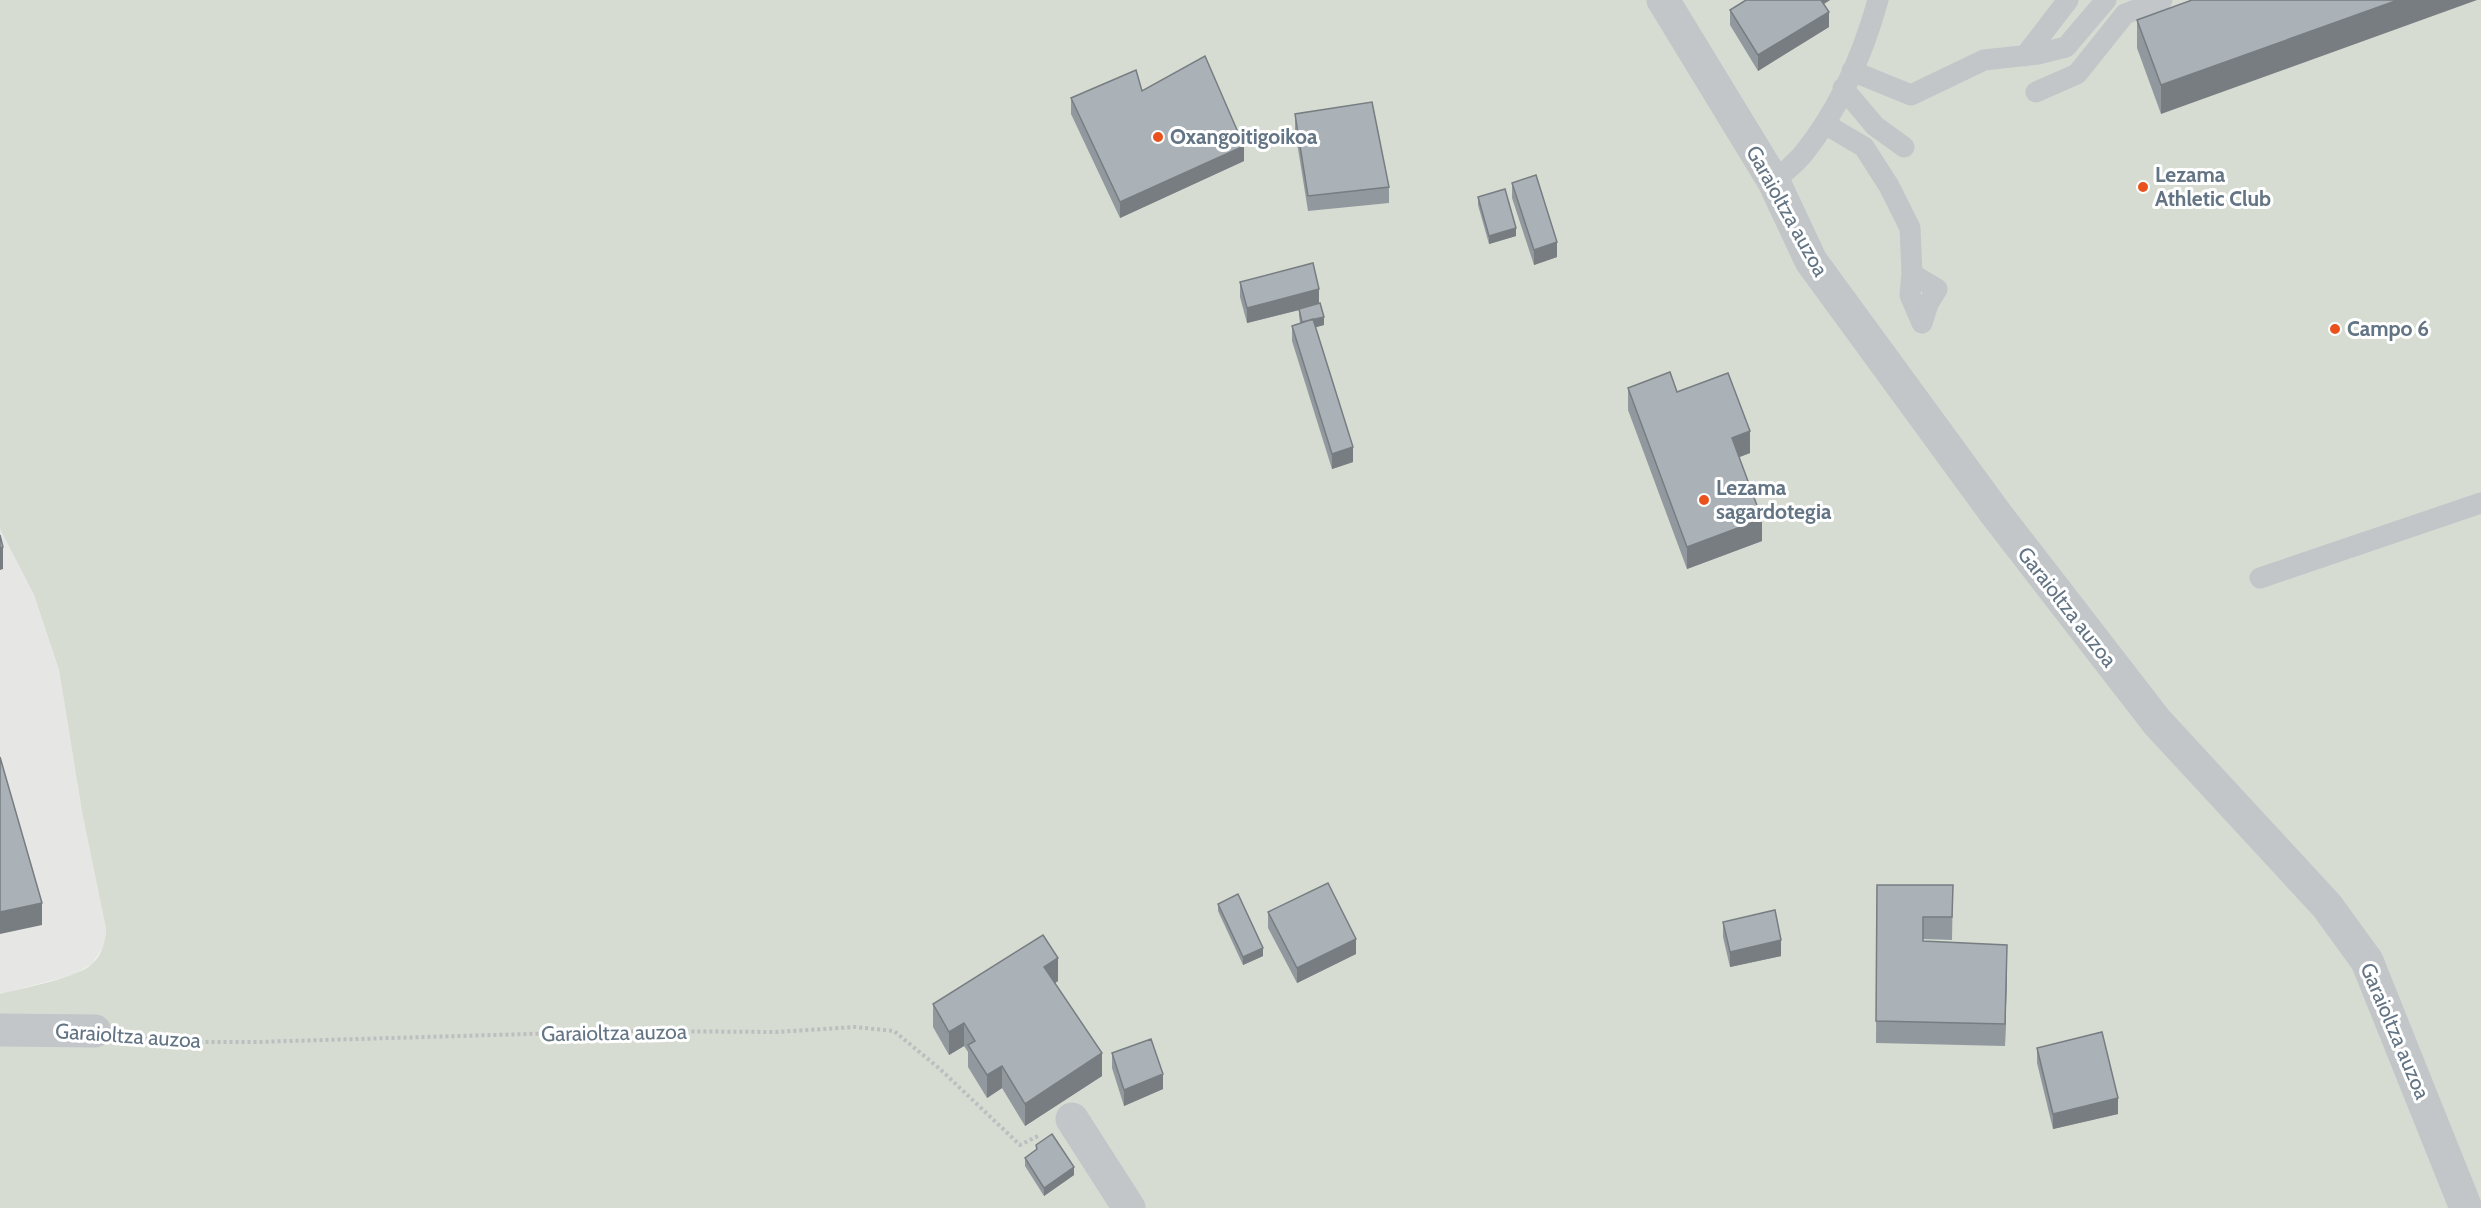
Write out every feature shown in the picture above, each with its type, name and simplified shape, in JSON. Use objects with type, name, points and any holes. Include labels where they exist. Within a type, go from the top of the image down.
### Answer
[{"type":"street","name":"Garaioltza auzoa","points":[[1663,0],[1774,182],[1811,261],[1996,514],[2157,722],[2327,906],[2367,961],[2466,1208]]},
{"type":"street","name":"Garaioltza auzoa","points":[[0,1030],[95,1030]]},
{"type":"street","points":[[1072,1119],[1129,1208]]},
{"type":"lane","points":[[1774,182],[1802,155],[1825,124],[1867,39],[1878,0]]},
{"type":"lane","points":[[2025,56],[2068,0]]},
{"type":"lane","points":[[1848,79],[1911,95],[1984,60],[2025,56],[2066,47],[2106,0]]},
{"type":"lane","points":[[2036,92],[2078,74],[2125,14],[2162,0]]},
{"type":"lane","points":[[1848,79],[1875,126],[1904,147]]},
{"type":"lane","points":[[1825,124],[1864,147],[1889,186],[1910,228],[1912,274],[1910,295],[1922,322],[1928,304],[1937,290],[1912,274]]},
{"type":"lane","points":[[2260,578],[2481,503]]},
{"type":"path","name":"Garaioltza auzoa","points":[[95,1030],[166,1042],[256,1042],[630,1031],[776,1032],[855,1027],[894,1031],[940,1069],[1020,1145],[1072,1119]]},
{"type":"shaded area","points":[[0,0],[2481,0],[2481,1208],[0,1208],[0,994],[63,978],[86,968],[93,963],[101,951],[106,929],[82,812],[59,670],[34,595],[0,529]]},
{"type":"shaded area","points":[[0,529],[34,595],[59,670],[82,812],[106,929],[104,946],[92,964],[73,975],[0,994]]},
{"type":"building","points":[[1746,0],[1821,0],[1829,12],[1758,55],[1730,10]]},
{"type":"building","points":[[2192,0],[2398,0],[2161,85],[2137,20]]},
{"type":"building","name":"Oxangoitigoikoa","points":[[1205,56],[1244,146],[1120,202],[1071,98],[1136,70],[1142,91]]},
{"type":"building","points":[[1372,102],[1389,187],[1308,196],[1295,114]]},
{"type":"building","points":[[1536,175],[1557,242],[1534,250],[1512,183]]},
{"type":"building","points":[[1505,189],[1516,228],[1489,236],[1478,197]]},
{"type":"building","points":[[1313,263],[1319,289],[1247,308],[1240,282]]},
{"type":"building","points":[[1320,303],[1324,317],[1302,322],[1299,309]]},
{"type":"building","points":[[1313,319],[1353,447],[1332,454],[1292,326]]},
{"type":"building","name":"Lezama sagardotegia","points":[[1670,372],[1677,392],[1728,373],[1750,431],[1732,438],[1762,519],[1687,547],[1628,388]]},
{"type":"building","points":[[0,757],[42,903],[0,912]]},
{"type":"building","points":[[1328,883],[1356,939],[1297,968],[1268,912]]},
{"type":"building","points":[[1877,885],[1953,885],[1952,917],[1923,917],[1923,941],[2007,945],[2005,1024],[1876,1021]]},
{"type":"building","points":[[1238,894],[1263,948],[1243,957],[1218,904]]},
{"type":"building","points":[[1775,910],[1781,940],[1730,952],[1723,922]]},
{"type":"building","points":[[1043,935],[1058,958],[1044,967],[1102,1053],[1025,1104],[1002,1066],[987,1075],[968,1045],[975,1041],[964,1023],[949,1032],[933,1004]]},
{"type":"building","points":[[2102,1032],[2118,1098],[2053,1114],[2037,1048]]},
{"type":"building","points":[[1151,1039],[1163,1074],[1124,1090],[1112,1053]]},
{"type":"building","points":[[1052,1134],[1074,1167],[1044,1188],[1025,1158],[1037,1149],[1036,1145]]},
{"type":"place","name":"Oxangoitigoikoa","points":[[1158,137]]},
{"type":"place","name":"Lezama Athletic Club","points":[[2143,187]]},
{"type":"place","name":"Campo 6","points":[[2335,329]]},
{"type":"place","name":"Lezama sagardotegia","points":[[1704,500]]}]
